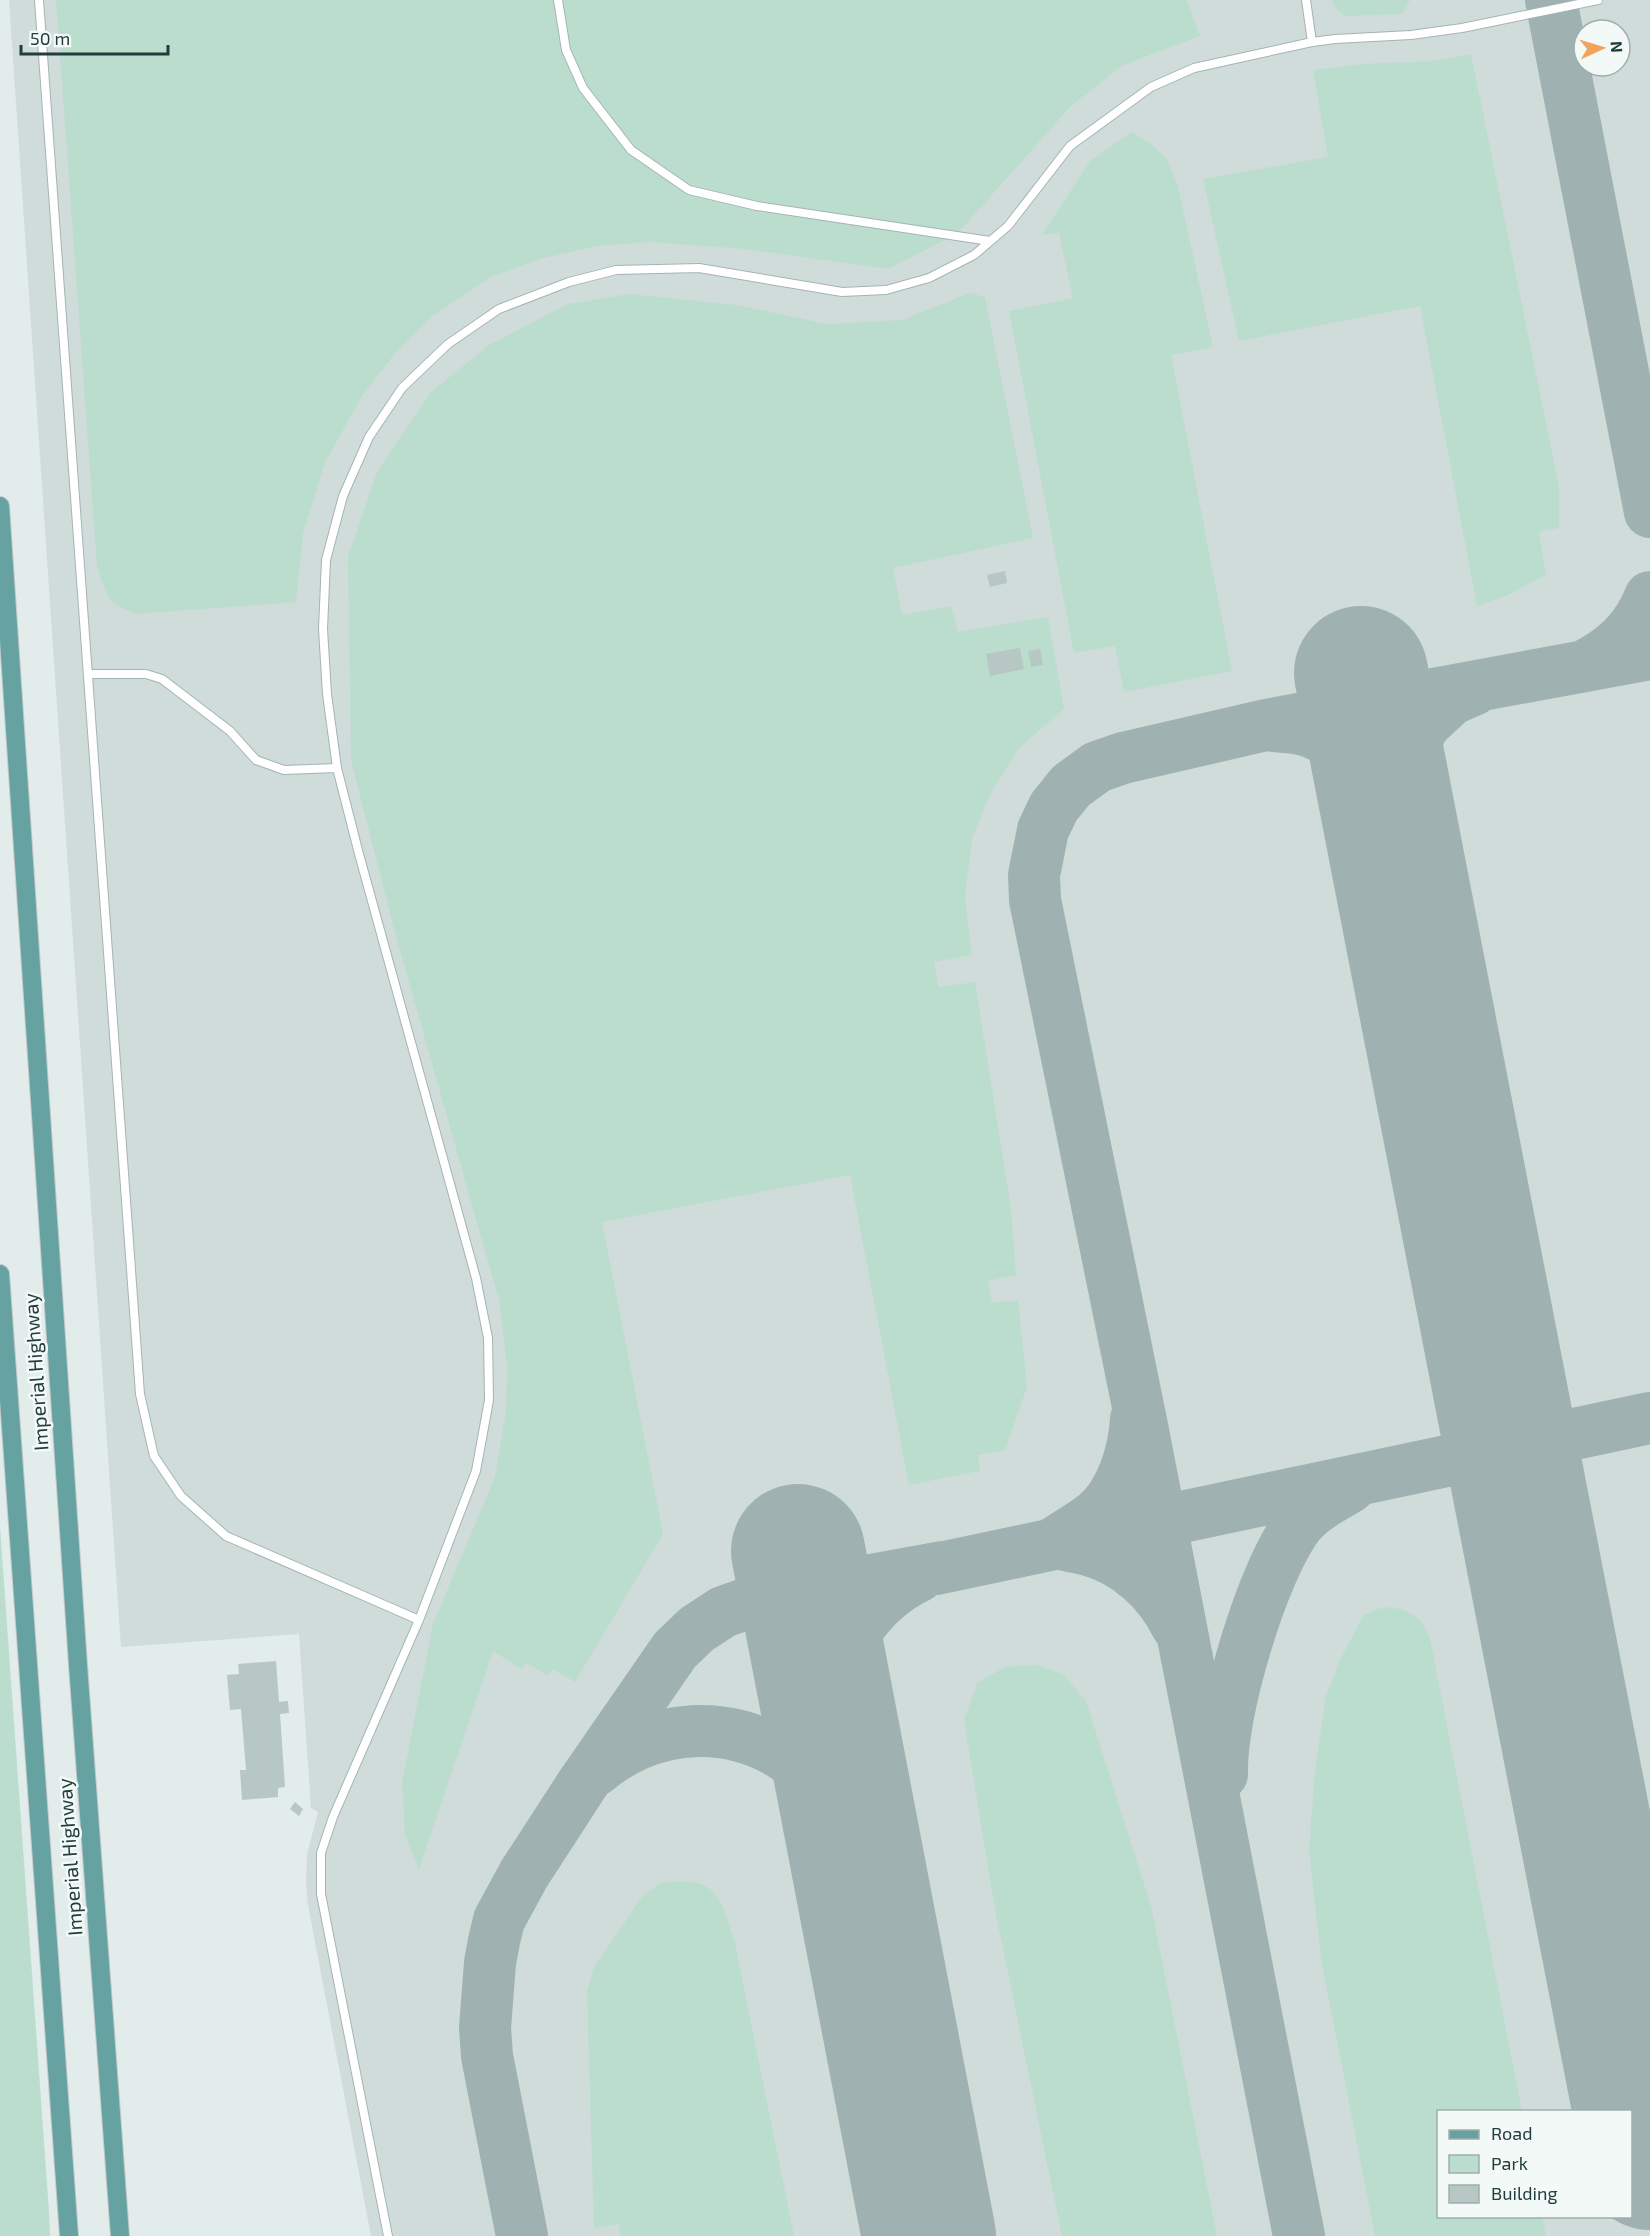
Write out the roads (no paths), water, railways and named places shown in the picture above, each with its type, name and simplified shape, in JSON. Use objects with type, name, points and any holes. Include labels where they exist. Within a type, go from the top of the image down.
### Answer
[{"type":"main road","name":"Imperial Highway","points":[[0,506],[78,1665],[120,2236]]},
{"type":"main road","name":"Imperial Highway","points":[[0,1274],[69,2236]]},
{"type":"lane","points":[[39,0],[140,1394],[154,1456],[181,1496],[226,1536],[419,1620]]},
{"type":"lane","points":[[558,0],[566,50],[583,88],[631,150],[689,190],[757,206],[990,241]]},
{"type":"lane","points":[[1306,0],[1312,42]]},
{"type":"lane","points":[[388,2236],[321,1894],[321,1853],[333,1817],[419,1620],[476,1471],[489,1400],[488,1338],[476,1278],[337,768],[327,694],[323,629],[326,560],[343,496],[369,436],[402,388],[448,344],[499,309],[569,282],[616,270],[699,268],[842,292],[886,290],[928,278],[974,255],[1008,226],[1070,146],[1151,87],[1194,68],[1312,42],[1411,35],[1462,28],[1598,0]]},
{"type":"lane","points":[[88,674],[146,674],[162,679],[230,731],[256,760],[284,770],[337,768]]}]
